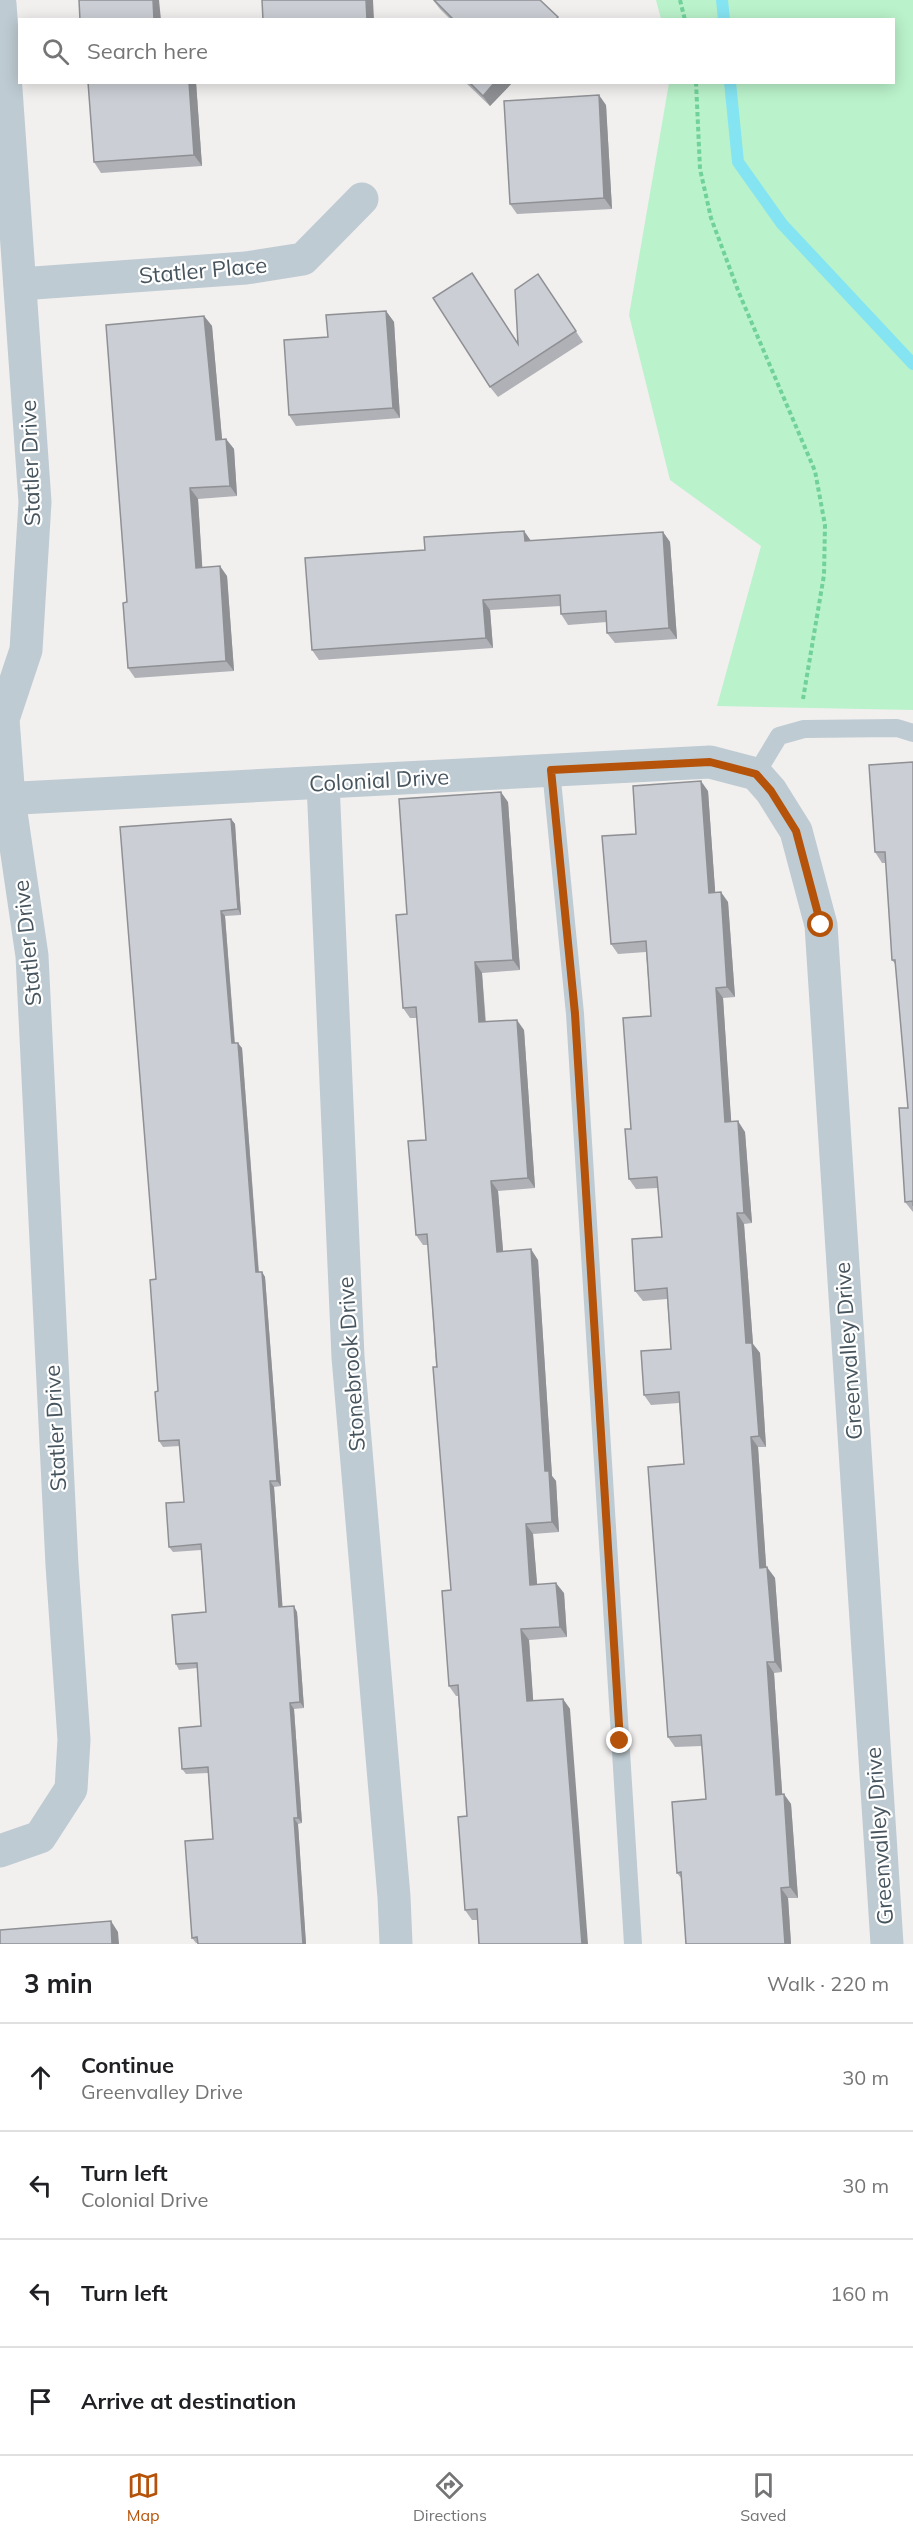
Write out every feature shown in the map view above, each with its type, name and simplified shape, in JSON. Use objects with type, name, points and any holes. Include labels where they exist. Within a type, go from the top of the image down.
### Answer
[{"type":"street","name":"Statler Drive","points":[[0,4],[35,502],[26,650],[3,719],[4,799],[32,956],[62,1565],[74,1740],[71,1789],[40,1837],[0,1851]]},
{"type":"street","name":"Statler Place","points":[[20,284],[246,268],[303,259],[362,199]]},
{"type":"street","name":"Colonial Drive","points":[[4,799],[710,762],[756,774]]},
{"type":"street","name":"Greenvalley Drive","points":[[756,774],[771,791],[796,831],[821,925],[887,1944]]},
{"type":"street","name":"Stonebrook Drive","points":[[323,783],[348,1357],[394,1897],[396,1944]]},
{"type":"lane","points":[[756,774],[779,736],[797,730],[897,728],[913,733]]},
{"type":"lane","points":[[551,770],[575,1014],[633,1944]]},
{"type":"path","points":[[680,0],[684,18]]},
{"type":"path","points":[[696,84],[699,169],[711,218],[739,293],[814,471],[825,525],[824,575],[797,730]]},
{"type":"green space","points":[[656,0],[913,0],[913,710],[717,706],[761,546],[670,480],[629,315],[669,84],[895,84],[895,18],[661,18]]},
{"type":"building","points":[[79,0],[153,0],[154,18],[80,18]]},
{"type":"building","points":[[262,0],[366,0],[367,18],[263,18]]},
{"type":"building","points":[[434,0],[540,0],[558,17],[557,18],[452,18]]},
{"type":"building","points":[[88,84],[189,84],[194,155],[94,162]]},
{"type":"building","points":[[471,84],[493,84],[483,96]]},
{"type":"building","points":[[599,95],[604,198],[510,204],[504,101]]},
{"type":"building","points":[[472,273],[518,344],[515,290],[538,274],[576,331],[490,387],[433,298]]},
{"type":"building","points":[[386,311],[393,408],[289,415],[284,340],[328,337],[326,315]]},
{"type":"building","points":[[204,316],[216,440],[226,439],[230,486],[190,488],[196,568],[220,566],[226,661],[128,668],[123,603],[127,602],[106,325]]},
{"type":"building","points":[[524,531],[525,541],[663,532],[669,628],[607,633],[606,611],[561,614],[560,595],[483,600],[486,638],[312,650],[305,558],[425,550],[424,537]]},
{"type":"building","points":[[913,762],[913,1201],[905,1202],[899,1108],[908,1108],[895,960],[892,960],[885,852],[875,852],[869,765]]},
{"type":"building","points":[[701,781],[709,893],[721,892],[727,987],[716,988],[725,1122],[738,1121],[744,1213],[737,1213],[746,1343],[752,1343],[759,1436],[751,1437],[760,1568],[767,1567],[775,1662],[767,1662],[776,1795],[784,1794],[790,1887],[781,1888],[785,1944],[686,1944],[681,1872],[677,1873],[672,1802],[706,1799],[701,1735],[668,1737],[648,1467],[684,1464],[679,1392],[644,1395],[641,1351],[671,1349],[667,1288],[635,1291],[632,1239],[662,1237],[657,1177],[629,1179],[625,1129],[631,1129],[623,1018],[651,1016],[646,941],[611,944],[602,836],[636,834],[633,786]]},
{"type":"building","points":[[501,792],[513,960],[475,962],[479,1022],[517,1020],[528,1178],[491,1181],[497,1252],[531,1249],[545,1471],[549,1471],[552,1522],[526,1524],[530,1585],[556,1583],[560,1627],[521,1629],[527,1701],[563,1699],[582,1944],[479,1944],[477,1909],[465,1910],[458,1817],[467,1816],[458,1685],[449,1686],[442,1591],[451,1590],[433,1367],[437,1367],[427,1234],[416,1235],[408,1141],[426,1140],[416,1007],[403,1008],[396,915],[407,914],[399,799]]},
{"type":"building","points":[[231,819],[238,909],[221,911],[232,1043],[238,1043],[256,1272],[262,1272],[277,1481],[270,1481],[279,1607],[294,1606],[300,1702],[290,1703],[298,1818],[294,1818],[303,1944],[198,1944],[197,1937],[192,1938],[185,1841],[213,1839],[208,1767],[182,1769],[179,1728],[201,1726],[197,1663],[176,1664],[172,1615],[206,1612],[201,1544],[169,1547],[166,1503],[184,1502],[179,1440],[159,1441],[155,1392],[158,1391],[150,1280],[156,1279],[120,827]]},
{"type":"building","points":[[111,1921],[112,1944],[0,1944],[0,1930]]},
{"type":"waterway","points":[[722,0],[724,18]]},
{"type":"waterway","points":[[730,84],[738,162],[782,224],[913,364]]},
{"type":"route","points":[[620,1741],[575,1014],[551,770],[710,762],[756,774],[771,791],[796,831],[821,925]]}]
